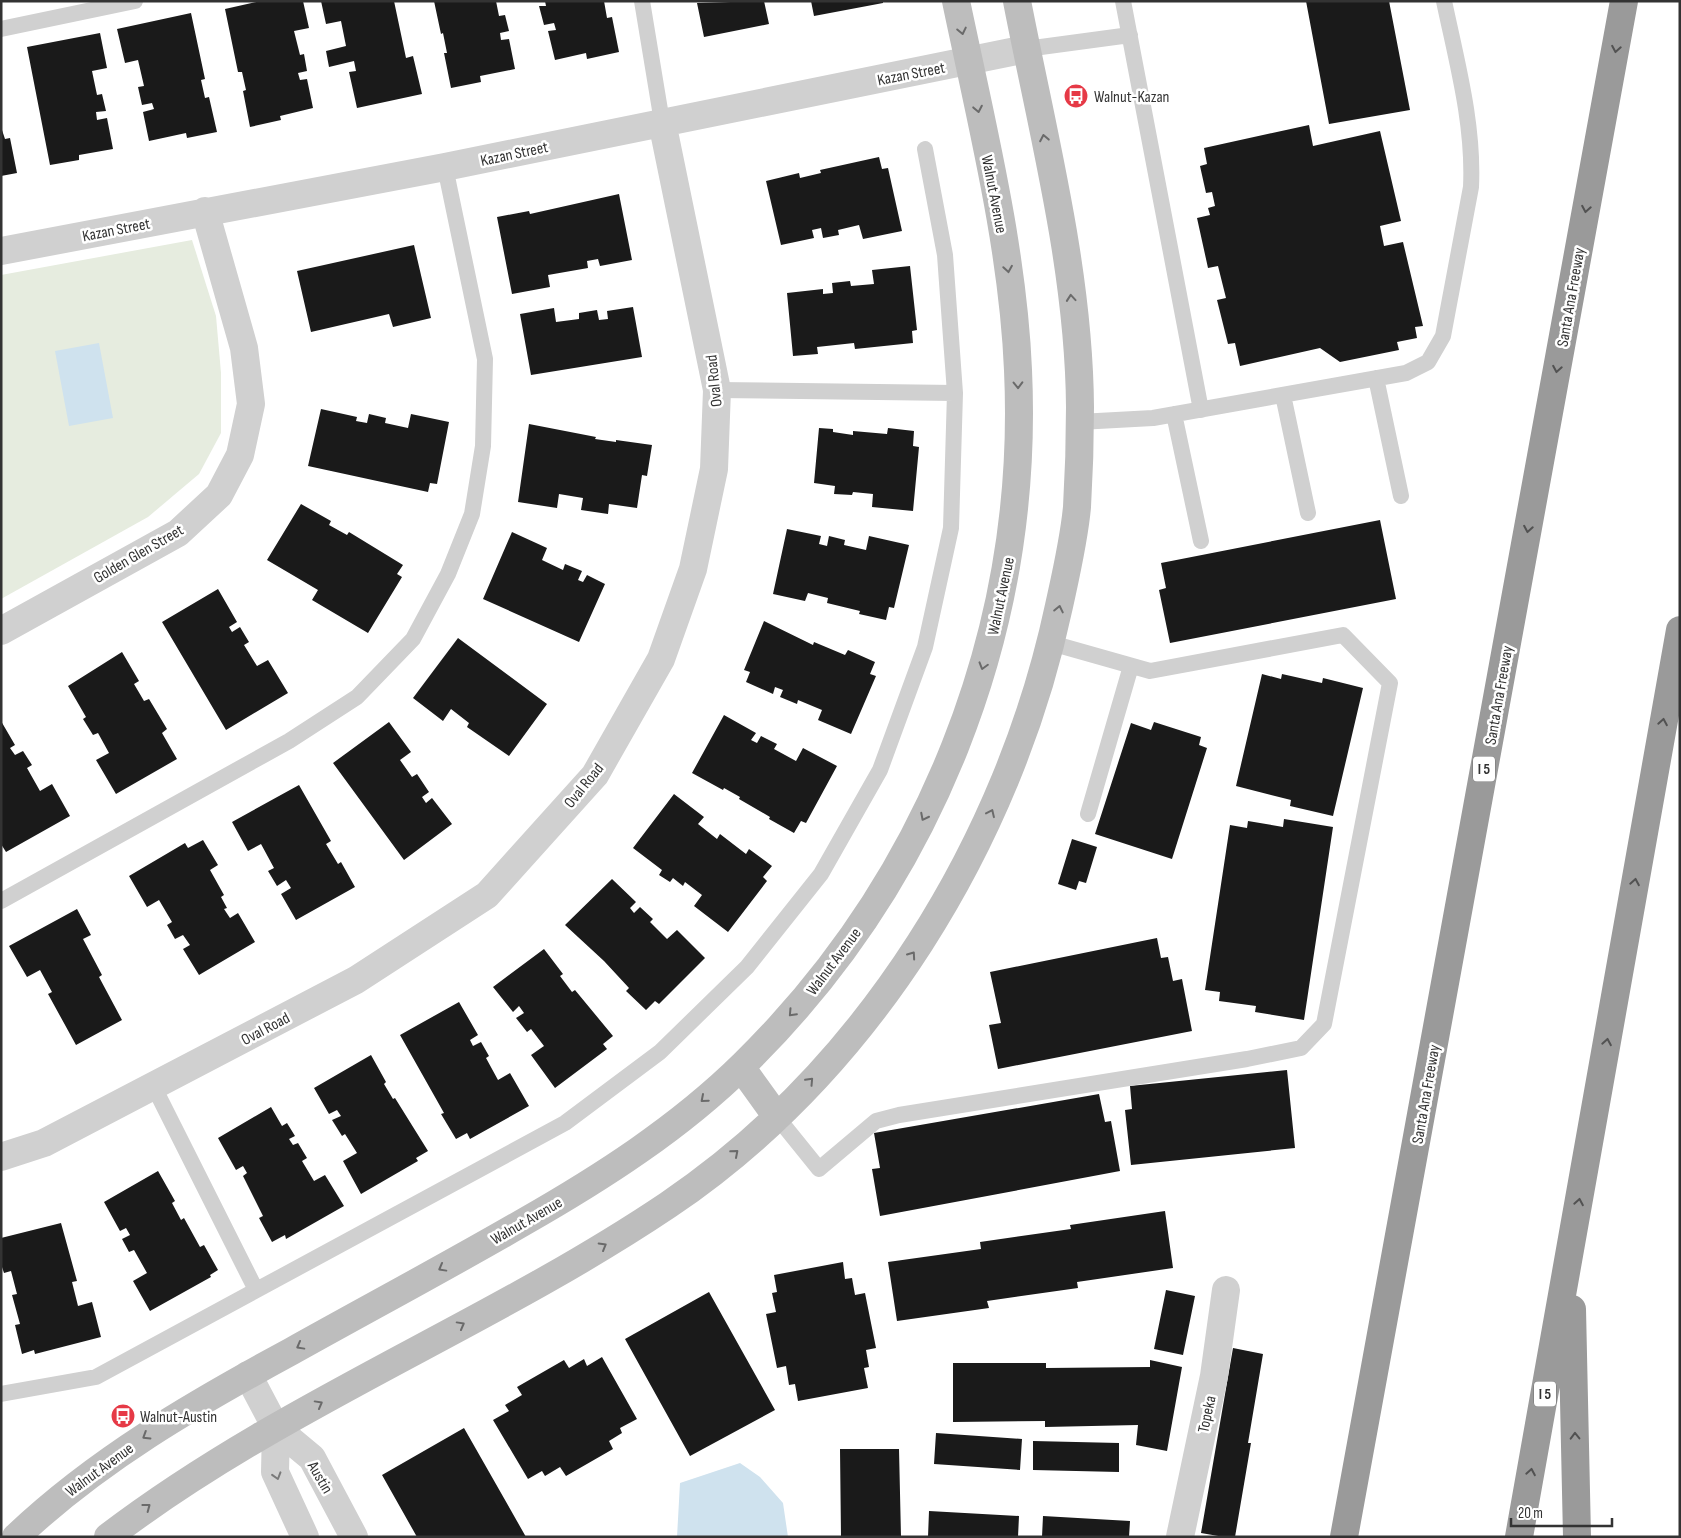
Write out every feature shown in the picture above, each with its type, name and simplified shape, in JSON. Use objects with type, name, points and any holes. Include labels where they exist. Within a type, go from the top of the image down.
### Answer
[{"type":"highway","name":"Santa Ana Freeway","points":[[1344,1537],[1624,1]]},
{"type":"highway","name":"I 5","points":[[1520,1537],[1680,630]]},
{"type":"highway","points":[[1570,1250],[1577,1537]]},
{"type":"main road","name":"Walnut Avenue","points":[[16,1537],[63,1495],[125,1449],[248,1375],[524,1222],[594,1180],[661,1134],[741,1067],[825,974],[864,921],[894,872],[926,814],[956,746],[980,676],[1000,603],[1013,530],[1017,489],[1019,418],[1016,336],[1008,267],[956,1]]},
{"type":"main road","points":[[108,1537],[179,1484],[614,1240],[696,1184],[777,1117],[819,1073],[878,1003],[921,942],[940,910],[972,852],[1004,785],[1034,704],[1051,643],[1076,508],[1079,422],[1078,370],[1069,270],[1017,1]]},
{"type":"main road","points":[[741,1067],[777,1117]]},
{"type":"street","name":"Kazan Street","points":[[1,251],[445,167],[1026,49]]},
{"type":"street","name":"Oval Road","points":[[1,1157],[44,1143],[356,980],[487,895],[595,775],[662,659],[693,569],[714,469],[717,390],[662,122]]},
{"type":"street","name":"Golden Glen Street","points":[[1,631],[178,532],[219,495],[240,455],[251,404],[244,348],[205,211]]},
{"type":"street","name":"Topeka","points":[[1180,1537],[1214,1376],[1226,1290]]},
{"type":"street","name":"Austin","points":[[248,1375],[276,1428],[312,1458],[354,1537]]},
{"type":"street","points":[[276,1428],[274,1472],[305,1537]]},
{"type":"lane","points":[[1,29],[135,1]]},
{"type":"lane","points":[[642,1],[662,122]]},
{"type":"lane","points":[[1123,1],[1201,410]]},
{"type":"lane","points":[[1079,422],[1153,418],[1376,378],[1418,368],[1428,362],[1435,354],[1443,336],[1472,187],[1469,119],[1444,1]]},
{"type":"lane","points":[[1026,49],[1130,35]]},
{"type":"lane","points":[[1,1394],[96,1377],[565,1123],[660,1052],[747,967],[821,874],[880,770],[925,647],[951,528],[955,393],[945,255],[925,149]]},
{"type":"lane","points":[[1,901],[289,741],[357,697],[413,639],[448,574],[472,514],[483,446],[485,359],[445,167]]},
{"type":"lane","points":[[1376,378],[1401,496]]},
{"type":"lane","points":[[717,390],[955,393]]},
{"type":"lane","points":[[1283,395],[1308,513]]},
{"type":"lane","points":[[1174,414],[1201,541]]},
{"type":"lane","points":[[777,1117],[819,1169],[876,1121],[899,1115],[1301,1048],[1324,1024],[1390,683],[1343,635],[1150,672],[1051,643]]},
{"type":"lane","points":[[1088,814],[1132,666]]},
{"type":"lane","points":[[154,1087],[256,1290]]},
{"type":"shaded area","points":[[192,240],[216,316],[221,373],[221,433],[199,474],[148,517],[1,599],[1,275]]},
{"type":"water","points":[[99,343],[113,418],[69,426],[55,351]]},
{"type":"water","points":[[740,1463],[760,1477],[783,1503],[788,1537],[677,1537],[680,1483]]},
{"type":"building","points":[[261,1],[303,1],[309,28],[294,31],[300,55],[304,54],[307,71],[298,73],[300,80],[307,79],[313,108],[280,116],[281,120],[250,127],[243,91],[246,90],[242,72],[238,72],[225,9]]},
{"type":"building","points":[[321,1],[394,1],[406,58],[413,56],[422,94],[357,108],[349,72],[356,71],[354,61],[329,67],[326,51],[346,46],[341,21],[326,24]]},
{"type":"building","points":[[434,1],[496,1],[499,16],[505,15],[509,31],[500,33],[501,40],[509,39],[515,69],[480,76],[481,82],[451,88],[444,53],[447,53]]},
{"type":"building","points":[[545,1],[604,1],[607,18],[612,17],[619,52],[587,59],[586,53],[555,60],[548,31],[556,30],[554,23],[544,25],[539,6],[546,6]]},
{"type":"building","points":[[764,1],[769,24],[704,37],[697,3]]},
{"type":"building","points":[[811,1],[883,1],[883,3],[814,16]]},
{"type":"building","points":[[1306,1],[1389,1],[1410,110],[1329,124]]},
{"type":"building","points":[[191,13],[205,79],[201,80],[205,98],[209,97],[217,132],[187,138],[186,133],[149,141],[143,112],[154,109],[152,103],[142,105],[138,87],[144,86],[138,60],[125,63],[117,29]]},
{"type":"building","points":[[100,33],[107,68],[92,71],[97,95],[102,94],[106,111],[96,112],[97,120],[107,118],[113,149],[79,155],[79,160],[50,165],[27,47]]},
{"type":"building","points":[[1309,125],[1313,146],[1380,131],[1401,221],[1380,226],[1384,246],[1403,242],[1423,326],[1415,327],[1417,338],[1397,342],[1399,350],[1340,362],[1320,348],[1240,366],[1235,343],[1228,344],[1217,300],[1226,298],[1218,266],[1208,268],[1197,218],[1210,215],[1208,208],[1215,206],[1212,192],[1206,193],[1200,166],[1207,164],[1204,148]]},
{"type":"building","points":[[1,127],[5,139],[10,138],[17,173],[1,176]]},
{"type":"building","points":[[879,157],[882,169],[888,168],[902,231],[863,239],[859,225],[838,230],[839,235],[823,238],[821,228],[812,230],[814,238],[781,245],[766,181],[799,173],[800,178],[821,173],[820,170]]},
{"type":"building","points":[[619,194],[632,260],[600,266],[598,259],[587,261],[588,268],[548,275],[550,287],[512,294],[497,217],[529,211],[530,214]]},
{"type":"building","points":[[414,245],[431,318],[393,327],[389,314],[311,332],[297,271]]},
{"type":"building","points":[[910,266],[917,330],[912,331],[913,343],[855,349],[854,343],[817,347],[818,354],[793,356],[787,293],[823,289],[823,294],[833,293],[832,283],[850,281],[851,286],[874,284],[872,270]]},
{"type":"building","points":[[633,307],[642,357],[531,375],[520,314],[554,308],[556,322],[579,319],[579,313],[597,310],[599,320],[608,319],[607,311]]},
{"type":"building","points":[[321,409],[357,417],[356,421],[367,423],[369,414],[386,418],[385,423],[408,428],[411,414],[449,422],[437,484],[430,483],[428,492],[308,466]]},
{"type":"building","points":[[529,424],[596,437],[595,439],[652,445],[647,476],[642,475],[637,508],[609,504],[608,514],[581,510],[583,498],[559,494],[557,508],[518,502]]},
{"type":"building","points":[[819,428],[833,429],[833,432],[853,435],[853,431],[887,434],[888,428],[914,431],[913,446],[919,447],[913,511],[872,507],[873,494],[853,492],[852,495],[834,494],[835,486],[814,483]]},
{"type":"building","points":[[301,504],[331,521],[329,525],[347,535],[349,532],[403,565],[397,574],[402,577],[368,633],[312,600],[318,590],[267,560]]},
{"type":"building","points":[[1380,520],[1396,599],[1170,643],[1159,590],[1166,588],[1161,563]]},
{"type":"building","points":[[787,529],[821,536],[819,544],[827,546],[829,536],[845,540],[844,545],[866,550],[869,536],[909,545],[894,608],[889,607],[886,620],[859,614],[860,611],[827,603],[828,598],[808,593],[805,601],[773,594]]},
{"type":"building","points":[[512,532],[547,548],[542,560],[563,570],[565,564],[582,571],[578,580],[583,582],[587,575],[605,584],[579,642],[483,599]]},
{"type":"building","points":[[218,589],[237,622],[229,627],[232,632],[240,627],[249,642],[244,645],[257,666],[268,660],[288,693],[226,730],[162,622]]},
{"type":"building","points":[[764,621],[813,645],[814,642],[845,655],[848,650],[875,662],[870,674],[876,676],[851,734],[818,720],[822,710],[798,700],[797,704],[780,697],[783,690],[775,687],[773,694],[746,682],[750,672],[744,670]]},
{"type":"building","points":[[458,638],[547,704],[509,756],[467,727],[469,723],[451,709],[443,721],[413,698]]},
{"type":"building","points":[[122,652],[139,681],[134,684],[144,701],[149,699],[167,729],[162,733],[177,759],[116,794],[96,760],[109,753],[98,733],[93,735],[83,719],[86,717],[68,686]]},
{"type":"building","points":[[1262,674],[1281,679],[1282,674],[1322,683],[1323,678],[1363,688],[1333,816],[1290,806],[1291,800],[1236,786]]},
{"type":"building","points":[[724,715],[756,733],[751,740],[757,743],[761,736],[777,744],[774,749],[796,761],[803,748],[837,766],[806,823],[801,821],[794,833],[739,799],[740,797],[692,773]]},
{"type":"building","points":[[1,721],[15,745],[10,748],[15,755],[23,751],[32,765],[27,768],[40,791],[52,784],[70,816],[6,852],[1,844]]},
{"type":"building","points":[[389,722],[411,752],[400,760],[412,777],[417,774],[429,792],[422,797],[426,803],[432,798],[452,824],[404,860],[333,763]]},
{"type":"building","points":[[1154,722],[1201,737],[1199,745],[1207,748],[1172,859],[1095,834],[1131,723],[1151,730]]},
{"type":"building","points":[[299,785],[331,841],[326,844],[338,864],[341,862],[355,887],[296,920],[281,894],[291,888],[286,880],[277,886],[268,871],[274,868],[261,844],[248,851],[232,822]]},
{"type":"building","points":[[674,794],[704,817],[698,824],[717,839],[720,834],[746,854],[749,849],[772,866],[763,877],[767,881],[728,932],[694,906],[702,895],[685,882],[683,886],[673,878],[670,882],[659,875],[662,870],[633,848]]},
{"type":"building","points":[[1284,819],[1333,827],[1304,1020],[1255,1012],[1256,1006],[1219,1001],[1220,992],[1205,990],[1230,825],[1247,828],[1248,821],[1283,827]]},
{"type":"building","points":[[1072,839],[1097,847],[1086,883],[1079,881],[1076,890],[1058,884]]},
{"type":"building","points":[[203,840],[218,865],[210,870],[224,895],[221,897],[227,908],[224,909],[230,918],[238,913],[255,942],[199,975],[183,949],[190,945],[183,935],[175,939],[167,925],[172,922],[159,900],[147,907],[129,876],[185,843],[188,848]]},
{"type":"building","points":[[612,879],[636,902],[630,908],[634,913],[640,907],[653,919],[650,922],[667,939],[677,930],[705,958],[659,1004],[655,1001],[646,1010],[626,991],[629,988],[604,961],[565,925]]},
{"type":"building","points":[[77,909],[91,935],[83,939],[102,975],[99,977],[122,1020],[76,1045],[48,994],[52,992],[40,970],[27,977],[9,946]]},
{"type":"building","points":[[1157,938],[1161,958],[1168,957],[1173,981],[1182,979],[1192,1031],[998,1069],[989,1025],[1001,1023],[990,972]]},
{"type":"building","points":[[544,949],[563,974],[560,976],[572,992],[575,990],[613,1036],[603,1044],[607,1049],[555,1088],[531,1055],[544,1046],[531,1029],[527,1032],[516,1018],[524,1013],[519,1006],[513,1012],[493,987]]},
{"type":"building","points":[[459,1002],[478,1035],[470,1040],[473,1046],[481,1042],[489,1056],[486,1058],[498,1080],[510,1073],[529,1106],[470,1139],[467,1133],[456,1139],[441,1114],[444,1113],[400,1035]]},
{"type":"building","points":[[371,1055],[386,1082],[384,1084],[393,1099],[395,1098],[428,1151],[416,1158],[418,1161],[361,1194],[343,1161],[357,1153],[345,1134],[342,1136],[332,1120],[341,1116],[337,1110],[329,1114],[314,1088]]},
{"type":"building","points":[[1287,1070],[1295,1148],[1131,1165],[1125,1110],[1132,1109],[1130,1086]]},
{"type":"building","points":[[1099,1094],[1105,1122],[1111,1121],[1120,1171],[880,1216],[872,1169],[880,1168],[874,1133]]},
{"type":"building","points":[[271,1107],[282,1126],[287,1123],[295,1136],[289,1139],[293,1145],[298,1143],[307,1158],[302,1161],[314,1181],[325,1175],[344,1206],[286,1239],[285,1235],[272,1242],[259,1218],[263,1216],[243,1176],[247,1173],[243,1166],[236,1170],[218,1138]]},
{"type":"building","points":[[158,1171],[175,1201],[172,1203],[181,1220],[184,1218],[200,1247],[204,1245],[218,1270],[210,1275],[211,1277],[150,1311],[133,1281],[147,1273],[134,1250],[129,1252],[122,1239],[130,1235],[126,1228],[120,1231],[104,1202]]},
{"type":"building","points":[[1165,1211],[1173,1268],[1077,1282],[1078,1288],[987,1301],[989,1308],[897,1321],[888,1262],[981,1249],[980,1242],[1071,1229],[1070,1225]]},
{"type":"building","points":[[61,1223],[77,1281],[72,1282],[78,1306],[92,1302],[101,1337],[35,1354],[34,1350],[22,1354],[15,1325],[20,1324],[12,1295],[17,1294],[11,1271],[4,1273],[1,1264],[1,1238]]},
{"type":"building","points":[[843,1262],[845,1279],[852,1278],[855,1295],[865,1293],[876,1348],[866,1350],[869,1367],[864,1368],[868,1388],[798,1401],[795,1384],[789,1385],[786,1366],[777,1368],[766,1314],[776,1312],[772,1293],[777,1292],[774,1275]]},
{"type":"building","points":[[1166,1290],[1195,1296],[1183,1355],[1154,1349]]},
{"type":"building","points":[[709,1292],[775,1410],[690,1456],[625,1339]]},
{"type":"building","points":[[1233,1348],[1263,1354],[1248,1443],[1251,1443],[1235,1537],[1224,1537],[1201,1533]]},
{"type":"building","points":[[602,1357],[637,1419],[620,1428],[622,1433],[609,1441],[613,1449],[566,1476],[560,1467],[545,1476],[542,1471],[528,1479],[493,1420],[509,1411],[505,1405],[522,1395],[517,1387],[564,1360],[569,1368],[584,1359],[587,1366]]},
{"type":"building","points":[[1150,1360],[1182,1367],[1167,1451],[1136,1445],[1138,1425],[1045,1427],[1045,1421],[953,1422],[953,1363],[1046,1363],[1046,1368],[1150,1367]]},
{"type":"building","points":[[464,1428],[526,1537],[417,1537],[382,1475]]},
{"type":"building","points":[[936,1433],[1022,1439],[1020,1470],[934,1464]]},
{"type":"building","points":[[1033,1441],[1119,1443],[1119,1472],[1033,1470]]},
{"type":"building","points":[[840,1449],[899,1449],[901,1537],[841,1537]]},
{"type":"building","points":[[929,1511],[1019,1516],[1018,1537],[928,1537]]},
{"type":"building","points":[[1043,1516],[1130,1521],[1129,1537],[1042,1537]]},
{"type":"place","name":"Walnut-Kazan","points":[[1076,96]]},
{"type":"place","name":"Walnut-Austin","points":[[123,1416]]}]
